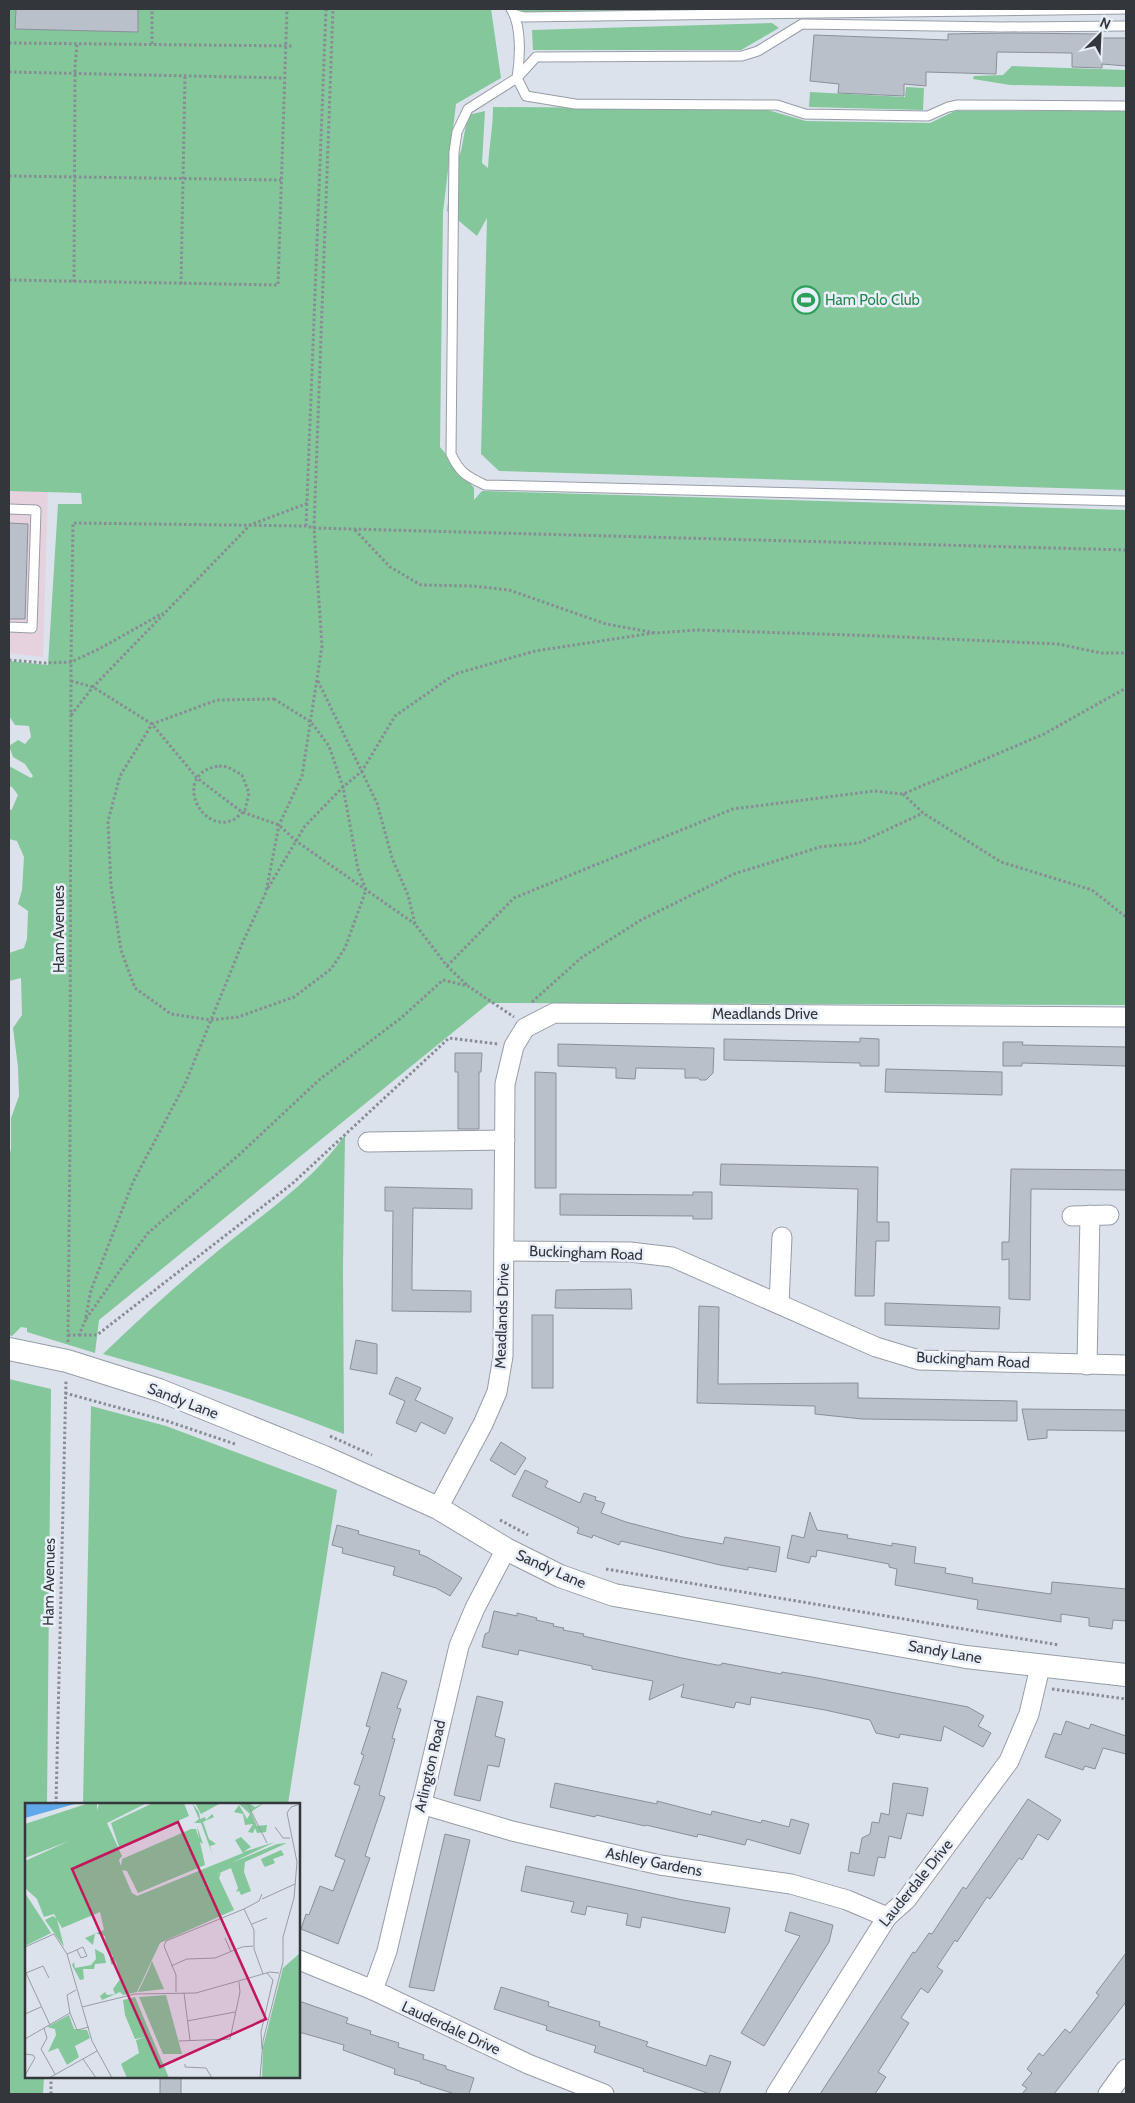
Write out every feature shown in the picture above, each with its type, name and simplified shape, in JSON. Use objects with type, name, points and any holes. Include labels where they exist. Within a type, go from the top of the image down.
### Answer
[{"type":"street","name":"Meadlands Drive","points":[[438,1508],[484,1424],[497,1392],[503,1356],[505,1084],[514,1046],[525,1028],[554,1013],[1126,1017]]},
{"type":"street","points":[[368,1142],[505,1140]]},
{"type":"street","points":[[1087,1364],[1081,1216],[1109,1215]]},
{"type":"street","points":[[779,1303],[782,1237]]},
{"type":"street","name":"Buckingham Road","points":[[504,1251],[630,1252],[672,1257],[779,1303],[876,1348],[919,1360],[1126,1365]]},
{"type":"street","name":"Sandy Lane","points":[[9,1349],[67,1361],[168,1394],[324,1457],[438,1508],[506,1549],[560,1576],[614,1595],[966,1657],[1126,1675]]},
{"type":"street","name":"Arlington Road","points":[[373,1990],[387,1951],[459,1646],[475,1608],[506,1549]]},
{"type":"street","name":"Lauderdale Drive","points":[[776,2094],[887,1918],[906,1900],[1009,1761],[1030,1714],[1040,1666]]},
{"type":"street","name":"Ashley Gardens","points":[[421,1804],[512,1831],[651,1863],[791,1884],[847,1900],[887,1918]]},
{"type":"street","name":"Lauderdale Drive","points":[[300,1960],[373,1990],[528,2064],[604,2094]]},
{"type":"street","points":[[1108,2094],[1126,2069]]},
{"type":"lane","points":[[513,12],[524,17],[1126,9]]},
{"type":"lane","points":[[513,12],[520,56],[517,78],[526,96],[575,104],[778,105],[805,114],[928,116],[948,107],[958,106],[1126,106]]},
{"type":"lane","points":[[1126,26],[1002,27],[802,24],[758,51],[742,56],[536,56],[517,78],[468,109],[457,132],[454,152],[451,454],[458,469],[468,477],[485,484],[1126,501]]},
{"type":"lane","points":[[9,509],[36,510],[32,628],[9,627]]},
{"type":"path","points":[[152,9],[152,44]]},
{"type":"path","points":[[9,280],[278,285],[287,9]]},
{"type":"path","points":[[306,526],[326,9]]},
{"type":"path","points":[[266,892],[279,825],[302,776],[322,646],[314,528],[333,9]]},
{"type":"path","points":[[9,43],[294,46]]},
{"type":"path","points":[[74,282],[75,74],[77,44]]},
{"type":"path","points":[[9,72],[284,78]]},
{"type":"path","points":[[181,284],[185,76]]},
{"type":"path","points":[[9,176],[281,180]]},
{"type":"path","points":[[71,715],[93,687],[250,525],[308,503]]},
{"type":"path","name":"Ham Avenues","points":[[80,1335],[68,1335],[73,523],[250,525]]},
{"type":"path","points":[[250,525],[1126,550]]},
{"type":"path","points":[[355,529],[390,567],[421,585],[473,586],[510,590],[606,624],[656,633]]},
{"type":"path","points":[[9,660],[45,663],[71,662],[99,650],[166,612]]},
{"type":"path","points":[[514,1046],[449,1038],[293,1183],[97,1335],[80,1335],[91,1290],[133,1182],[185,1084],[266,892],[306,826],[343,787],[362,771],[395,716],[455,674],[535,651],[656,633],[698,630],[1058,644],[1101,653],[1126,653]]},
{"type":"path","points":[[71,681],[93,687],[152,724],[197,778],[242,812],[279,825],[296,841],[415,924],[447,966],[468,986],[515,1018],[525,1028]]},
{"type":"path","points":[[318,681],[377,803],[392,858],[408,895],[415,924]]},
{"type":"path","points":[[447,966],[514,898],[734,809],[874,791],[903,794],[1044,734],[1126,688]]},
{"type":"path","points":[[274,699],[311,722],[329,746],[343,787],[358,869],[366,890],[345,948],[331,969],[294,997],[238,1017],[211,1020],[171,1014],[135,988],[121,950],[111,886],[108,821],[120,776],[152,724],[217,700],[274,699]]},
{"type":"path","points":[[220,766],[240,773],[245,779],[249,793],[247,806],[242,812],[230,821],[222,822],[211,818],[195,802],[194,785],[197,778],[207,769],[220,766]]},
{"type":"path","points":[[903,794],[923,813],[1001,862],[1092,890],[1126,917]]},
{"type":"path","points":[[530,1004],[581,958],[604,943],[641,920],[726,878],[820,847],[859,843],[923,813]]},
{"type":"path","points":[[85,1320],[148,1234],[240,1154],[319,1080],[401,1018],[443,980],[468,986]]},
{"type":"path","name":"Ham Avenues","points":[[56,1803],[67,1361]]},
{"type":"path","points":[[325,1434],[378,1457]]},
{"type":"path","points":[[499,1519],[534,1539]]},
{"type":"path","points":[[603,1569],[1061,1646]]},
{"type":"path","points":[[51,2078],[51,2094]]},
{"type":"shaded area","points":[[9,487],[48,489],[43,657],[9,653]]},
{"type":"green space","points":[[9,9],[491,9],[501,78],[456,104],[443,212],[440,447],[474,488],[474,500],[482,491],[1126,510],[1126,1005],[489,1003],[99,1320],[95,1353],[27,1332],[27,1328],[21,1327],[12,1336],[9,1335],[9,1157],[11,1149],[11,1118],[19,1096],[18,1067],[13,1028],[22,1015],[21,978],[9,981],[9,953],[24,948],[27,939],[28,911],[18,904],[22,890],[24,857],[17,841],[9,839],[9,811],[12,809],[18,795],[9,786],[9,766],[31,778],[33,776],[25,764],[13,757],[9,746],[18,740],[25,744],[31,737],[29,726],[15,725],[9,716],[9,661],[48,665],[58,504],[82,504],[81,493],[9,491]]},
{"type":"green space","points":[[519,9],[873,9],[531,14],[522,12]]},
{"type":"green space","points":[[772,23],[779,28],[741,50],[533,50],[532,30]]},
{"type":"green space","points":[[1012,66],[1126,70],[1126,87],[1010,85],[973,79],[974,76],[1003,75]]},
{"type":"green space","points":[[906,87],[924,88],[923,110],[809,107],[810,92],[905,97]]},
{"type":"green space","name":"Ham Polo Club","points":[[493,107],[764,109],[806,121],[930,123],[955,111],[1126,111],[1126,490],[499,471],[481,454],[487,218],[477,236],[447,211],[451,176],[461,151],[468,115],[485,111],[482,163],[488,168]]},
{"type":"green space","points":[[345,1135],[343,1267],[344,1434],[225,1391],[103,1354],[189,1275],[303,1182],[332,1152]]},
{"type":"green space","points":[[9,1379],[51,1389],[47,1803],[25,1803],[25,2078],[44,2078],[43,2094],[9,2094]]},
{"type":"green space","points":[[91,1406],[166,1426],[337,1490],[288,1803],[83,1803]]},
{"type":"building","points":[[16,9],[138,9],[138,32],[15,29]]},
{"type":"building","points":[[948,34],[1102,34],[1102,38],[1126,38],[1126,66],[1102,64],[1102,68],[1072,67],[1072,53],[997,52],[996,74],[926,72],[926,86],[904,84],[904,96],[838,93],[839,84],[810,81],[814,35],[948,40]]},
{"type":"building","points":[[9,523],[28,524],[25,619],[9,619]]},
{"type":"building","points":[[860,1038],[879,1039],[879,1066],[860,1066],[860,1063],[724,1060],[724,1039],[860,1042]]},
{"type":"building","points":[[1003,1042],[1023,1042],[1022,1045],[1126,1047],[1126,1066],[1022,1063],[1022,1066],[1003,1066]]},
{"type":"building","points":[[558,1044],[714,1048],[713,1073],[706,1080],[700,1080],[698,1078],[685,1078],[685,1069],[636,1068],[635,1079],[616,1078],[616,1068],[558,1066]]},
{"type":"building","points":[[455,1053],[482,1053],[481,1072],[479,1072],[479,1129],[458,1129],[458,1072],[455,1072]]},
{"type":"building","points":[[886,1069],[1002,1072],[1002,1095],[885,1092]]},
{"type":"building","points":[[535,1072],[556,1073],[556,1188],[535,1188]]},
{"type":"building","points":[[721,1164],[878,1167],[877,1222],[889,1222],[889,1241],[876,1241],[874,1296],[855,1296],[858,1189],[720,1185]]},
{"type":"building","points":[[1011,1169],[1126,1170],[1126,1190],[1031,1189],[1030,1300],[1009,1299],[1009,1259],[1002,1260],[1002,1242],[1009,1242]]},
{"type":"building","points":[[385,1187],[472,1189],[472,1209],[413,1208],[412,1268],[412,1290],[471,1291],[471,1312],[392,1311],[393,1211],[385,1211]]},
{"type":"building","points":[[693,1192],[712,1192],[712,1219],[693,1219],[693,1216],[560,1215],[560,1194],[693,1195]]},
{"type":"building","points":[[631,1289],[632,1309],[555,1308],[556,1290]]},
{"type":"building","points":[[885,1303],[1000,1307],[999,1329],[885,1325]]},
{"type":"building","points":[[699,1306],[719,1307],[718,1384],[858,1383],[858,1398],[1017,1401],[1017,1421],[862,1419],[815,1414],[815,1406],[697,1403]]},
{"type":"building","points":[[532,1315],[553,1315],[553,1388],[532,1388]]},
{"type":"building","points":[[356,1340],[377,1344],[377,1374],[350,1369]]},
{"type":"building","points":[[396,1377],[421,1388],[415,1400],[453,1418],[445,1434],[421,1422],[416,1432],[396,1423],[405,1401],[389,1394]]},
{"type":"building","points":[[1022,1409],[1126,1410],[1126,1431],[1047,1430],[1047,1438],[1028,1440]]},
{"type":"building","points":[[501,1442],[526,1458],[515,1475],[490,1460]]},
{"type":"building","points":[[525,1470],[548,1481],[545,1487],[580,1503],[584,1493],[596,1497],[595,1500],[605,1503],[601,1513],[626,1522],[683,1537],[723,1544],[725,1537],[780,1547],[776,1572],[720,1565],[621,1541],[619,1545],[593,1535],[592,1538],[577,1533],[579,1528],[512,1496]]},
{"type":"building","points":[[810,1512],[817,1530],[848,1535],[847,1538],[892,1546],[892,1543],[916,1547],[914,1563],[946,1568],[945,1573],[973,1578],[972,1583],[1051,1594],[1052,1582],[1126,1589],[1126,1621],[1113,1620],[1112,1629],[1089,1626],[1089,1618],[1061,1614],[1061,1622],[977,1609],[978,1600],[895,1585],[897,1569],[889,1567],[889,1564],[817,1550],[816,1557],[811,1556],[809,1563],[787,1558],[792,1535],[804,1538]]},
{"type":"building","points":[[337,1525],[359,1531],[358,1534],[420,1551],[419,1554],[462,1578],[450,1596],[436,1588],[393,1575],[395,1567],[342,1553],[343,1548],[332,1545]]},
{"type":"building","points":[[494,1611],[517,1616],[517,1613],[537,1618],[536,1620],[564,1628],[563,1630],[584,1634],[583,1636],[682,1658],[717,1665],[722,1663],[781,1674],[782,1672],[812,1677],[968,1707],[984,1716],[978,1726],[991,1733],[983,1747],[944,1726],[941,1741],[900,1734],[899,1738],[876,1733],[870,1720],[825,1710],[751,1697],[750,1705],[736,1702],[734,1708],[681,1697],[684,1684],[649,1700],[653,1681],[592,1669],[592,1666],[519,1650],[518,1655],[482,1647],[485,1634],[489,1632]]},
{"type":"building","points":[[382,1672],[407,1681],[397,1708],[401,1709],[392,1738],[395,1739],[379,1795],[385,1797],[365,1856],[370,1858],[338,1944],[301,1929],[306,1914],[309,1915],[320,1886],[333,1891],[345,1860],[335,1856],[360,1786],[354,1784],[364,1755],[361,1754],[370,1727],[366,1726]]},
{"type":"building","points":[[477,1696],[503,1702],[495,1736],[505,1739],[499,1767],[488,1765],[480,1801],[454,1795]]},
{"type":"building","points":[[1066,1721],[1089,1729],[1091,1724],[1126,1736],[1126,1754],[1103,1748],[1095,1769],[1085,1766],[1083,1770],[1045,1757],[1054,1733],[1061,1735]]},
{"type":"building","points":[[555,1783],[657,1804],[657,1801],[711,1815],[712,1811],[761,1823],[762,1820],[789,1827],[791,1819],[809,1824],[800,1854],[747,1839],[745,1845],[698,1834],[697,1837],[646,1825],[596,1815],[595,1817],[550,1807]]},
{"type":"building","points":[[893,1783],[928,1788],[923,1816],[907,1813],[901,1839],[889,1836],[885,1858],[878,1857],[874,1876],[848,1871],[851,1852],[859,1854],[862,1838],[870,1834],[872,1822],[879,1823],[881,1813],[889,1815]]},
{"type":"building","points":[[1028,1799],[1061,1820],[1048,1840],[1038,1834],[1022,1860],[1019,1858],[990,1899],[987,1897],[957,1942],[955,1940],[937,1967],[943,1971],[928,1993],[921,1988],[901,2018],[909,2023],[878,2072],[886,2077],[875,2094],[820,2094],[913,1952],[915,1953],[929,1933],[932,1934],[963,1887],[966,1889]]},
{"type":"building","points":[[445,1834],[470,1840],[434,1991],[409,1987]]},
{"type":"building","points":[[526,1866],[683,1900],[730,1908],[725,1933],[642,1917],[640,1928],[626,1925],[628,1914],[587,1906],[585,1915],[571,1912],[574,1902],[521,1891]]},
{"type":"building","points":[[790,1912],[833,1925],[829,1942],[764,2046],[741,2033],[800,1936],[785,1931]]},
{"type":"building","points":[[1126,1953],[1126,2002],[1054,2094],[1022,2094],[1027,2088],[1022,2085],[1032,2073],[1027,2069],[1039,2053],[1043,2056],[1065,2029],[1070,2033],[1099,1995],[1096,1993]]},
{"type":"building","points":[[501,1987],[549,2002],[548,2006],[600,2022],[599,2026],[648,2042],[646,2046],[706,2066],[710,2055],[731,2062],[719,2094],[710,2094],[643,2071],[644,2069],[594,2052],[596,2046],[546,2030],[547,2026],[494,2009]]},
{"type":"building","points":[[300,2001],[348,2018],[346,2023],[371,2031],[370,2034],[399,2043],[398,2047],[424,2055],[423,2059],[446,2066],[446,2069],[474,2078],[469,2094],[455,2094],[394,2074],[395,2069],[343,2050],[344,2045],[300,2032]]},
{"type":"building","points":[[160,2078],[181,2078],[181,2094],[160,2094]]},
{"type":"place","name":"Ham Polo Club","points":[[806,300]]}]
